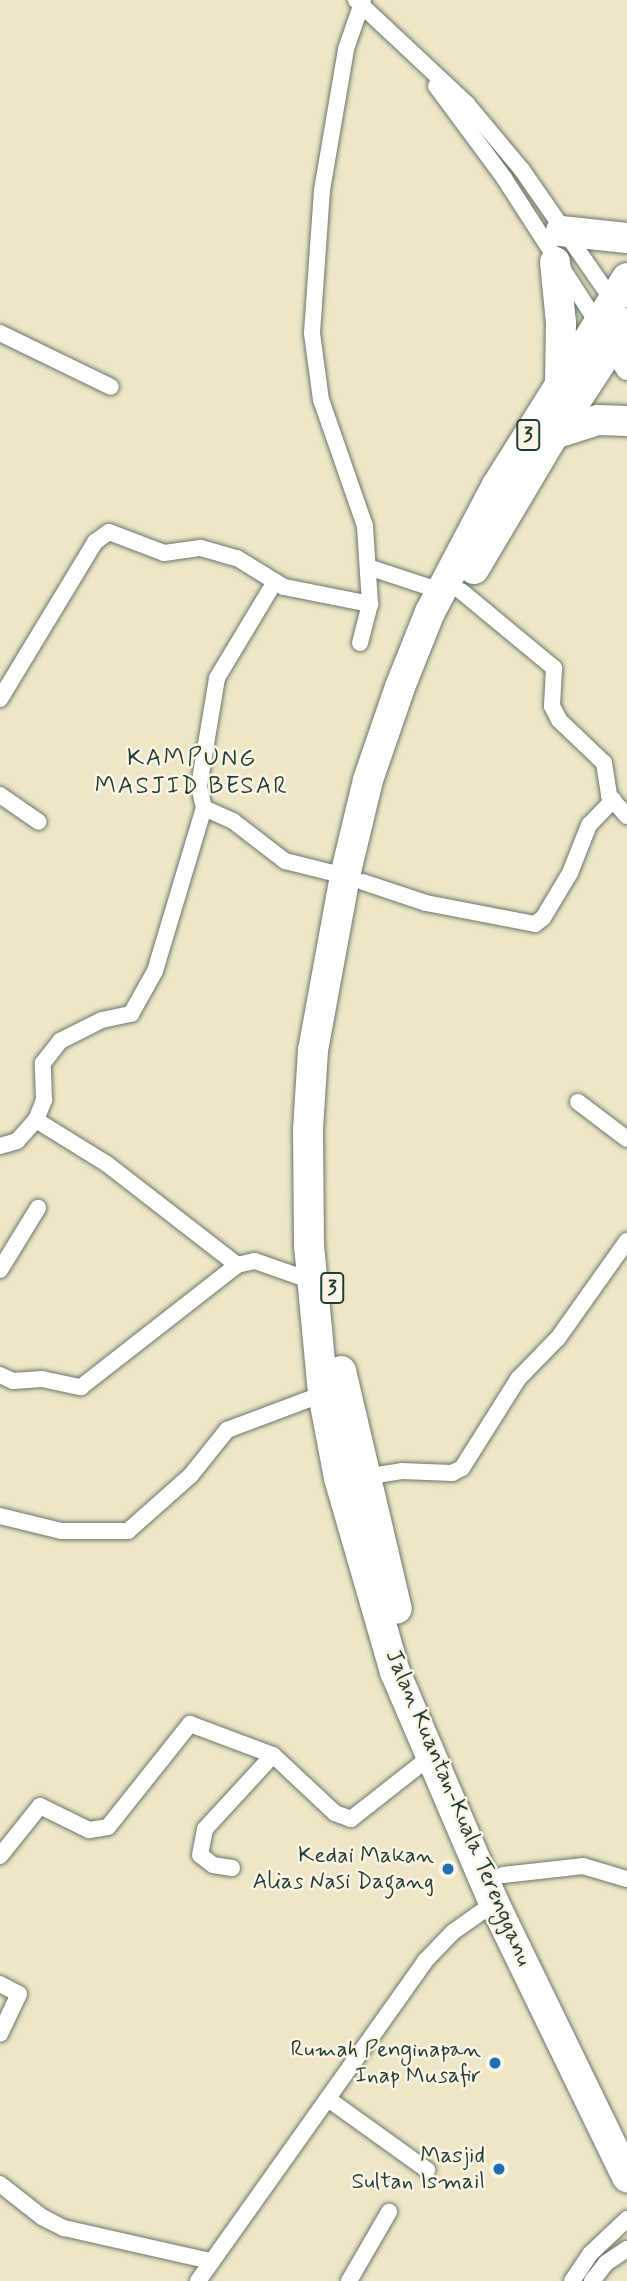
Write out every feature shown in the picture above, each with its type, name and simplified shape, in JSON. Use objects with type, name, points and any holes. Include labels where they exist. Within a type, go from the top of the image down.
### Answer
[{"type":"highway","points":[[561,231],[627,238]]},
{"type":"highway","points":[[555,262],[562,331],[560,385]]},
{"type":"highway","name":"Jalan Kuantan-Kuala Terengganu","points":[[619,323],[560,385],[497,485],[451,591],[354,879],[313,1050],[308,1130],[312,1281],[323,1394],[339,1478],[395,1672],[430,1756],[627,2130]]},
{"type":"highway","name":"Jalan Kuantan-Kuala Terengganu","points":[[451,591],[554,434],[619,323]]},
{"type":"highway","points":[[554,434],[598,420],[627,421]]},
{"type":"highway","name":"Jalan Kuantan-Kuala Terengganu","points":[[354,879],[332,1054],[328,1122],[335,1325],[343,1393],[409,1656],[498,1889],[627,2177]]},
{"type":"street","points":[[360,1],[414,59],[504,178],[555,262],[619,323]]},
{"type":"street","points":[[360,1],[346,49],[322,190],[312,333],[321,400],[362,515],[371,568],[370,604],[360,643]]},
{"type":"street","points":[[414,59],[467,104],[522,170],[619,323]]},
{"type":"street","points":[[0,333],[111,387]]},
{"type":"street","points":[[0,699],[102,534],[119,533],[163,553],[201,548],[237,558],[274,583],[370,604]]},
{"type":"street","points":[[371,568],[451,591],[554,668],[552,706],[559,720],[604,763],[606,789],[627,816]]},
{"type":"street","points":[[0,1146],[17,1141],[36,1120],[44,1100],[43,1063],[60,1041],[77,1030],[137,1008],[155,971],[204,808],[199,786],[216,678],[274,583]]},
{"type":"street","points":[[0,795],[39,822]]},
{"type":"street","points":[[204,808],[233,821],[285,861],[354,879],[438,906],[528,924],[540,922],[573,867],[589,825],[613,800]]},
{"type":"street","points":[[578,1102],[627,1139]]},
{"type":"street","points":[[36,1120],[107,1164],[237,1265]]},
{"type":"street","points":[[0,1270],[38,1208]]},
{"type":"street","points":[[364,1477],[402,1471],[452,1473],[462,1468],[517,1378],[558,1338],[627,1241]]},
{"type":"street","points":[[0,1375],[13,1381],[42,1379],[81,1387],[237,1265],[255,1261],[312,1281]]},
{"type":"street","points":[[0,1516],[61,1531],[128,1531],[191,1475],[227,1430],[323,1394]]},
{"type":"street","points":[[0,1856],[40,1806],[89,1830],[108,1827],[190,1724],[273,1755],[335,1813],[351,1819],[430,1756]]},
{"type":"street","points":[[232,1868],[214,1866],[201,1855],[205,1829],[273,1755]]},
{"type":"street","points":[[198,2281],[440,1943],[498,1889],[583,1866],[627,1879]]},
{"type":"street","points":[[0,1984],[19,1994],[0,2034]]},
{"type":"street","points":[[328,2099],[427,2170]]},
{"type":"street","points":[[0,2184],[35,2213],[64,2228],[211,2261]]},
{"type":"street","points":[[349,2281],[389,2212]]},
{"type":"street","points":[[572,2281],[590,2255],[627,2219]]},
{"type":"street","points":[[592,2281],[606,2263],[627,2249]]},
{"type":"place","name":"Kedai Makan Alias Nasi Dagang","points":[[448,1869]]},
{"type":"place","name":"Rumah Penginapan Inap Musafir","points":[[495,2063]]},
{"type":"place","name":"Masjid Sultan Ismail","points":[[499,2169]]},
{"type":"district","name":"KAMPUNG MASJID BESAR","points":[[192,773]]}]
